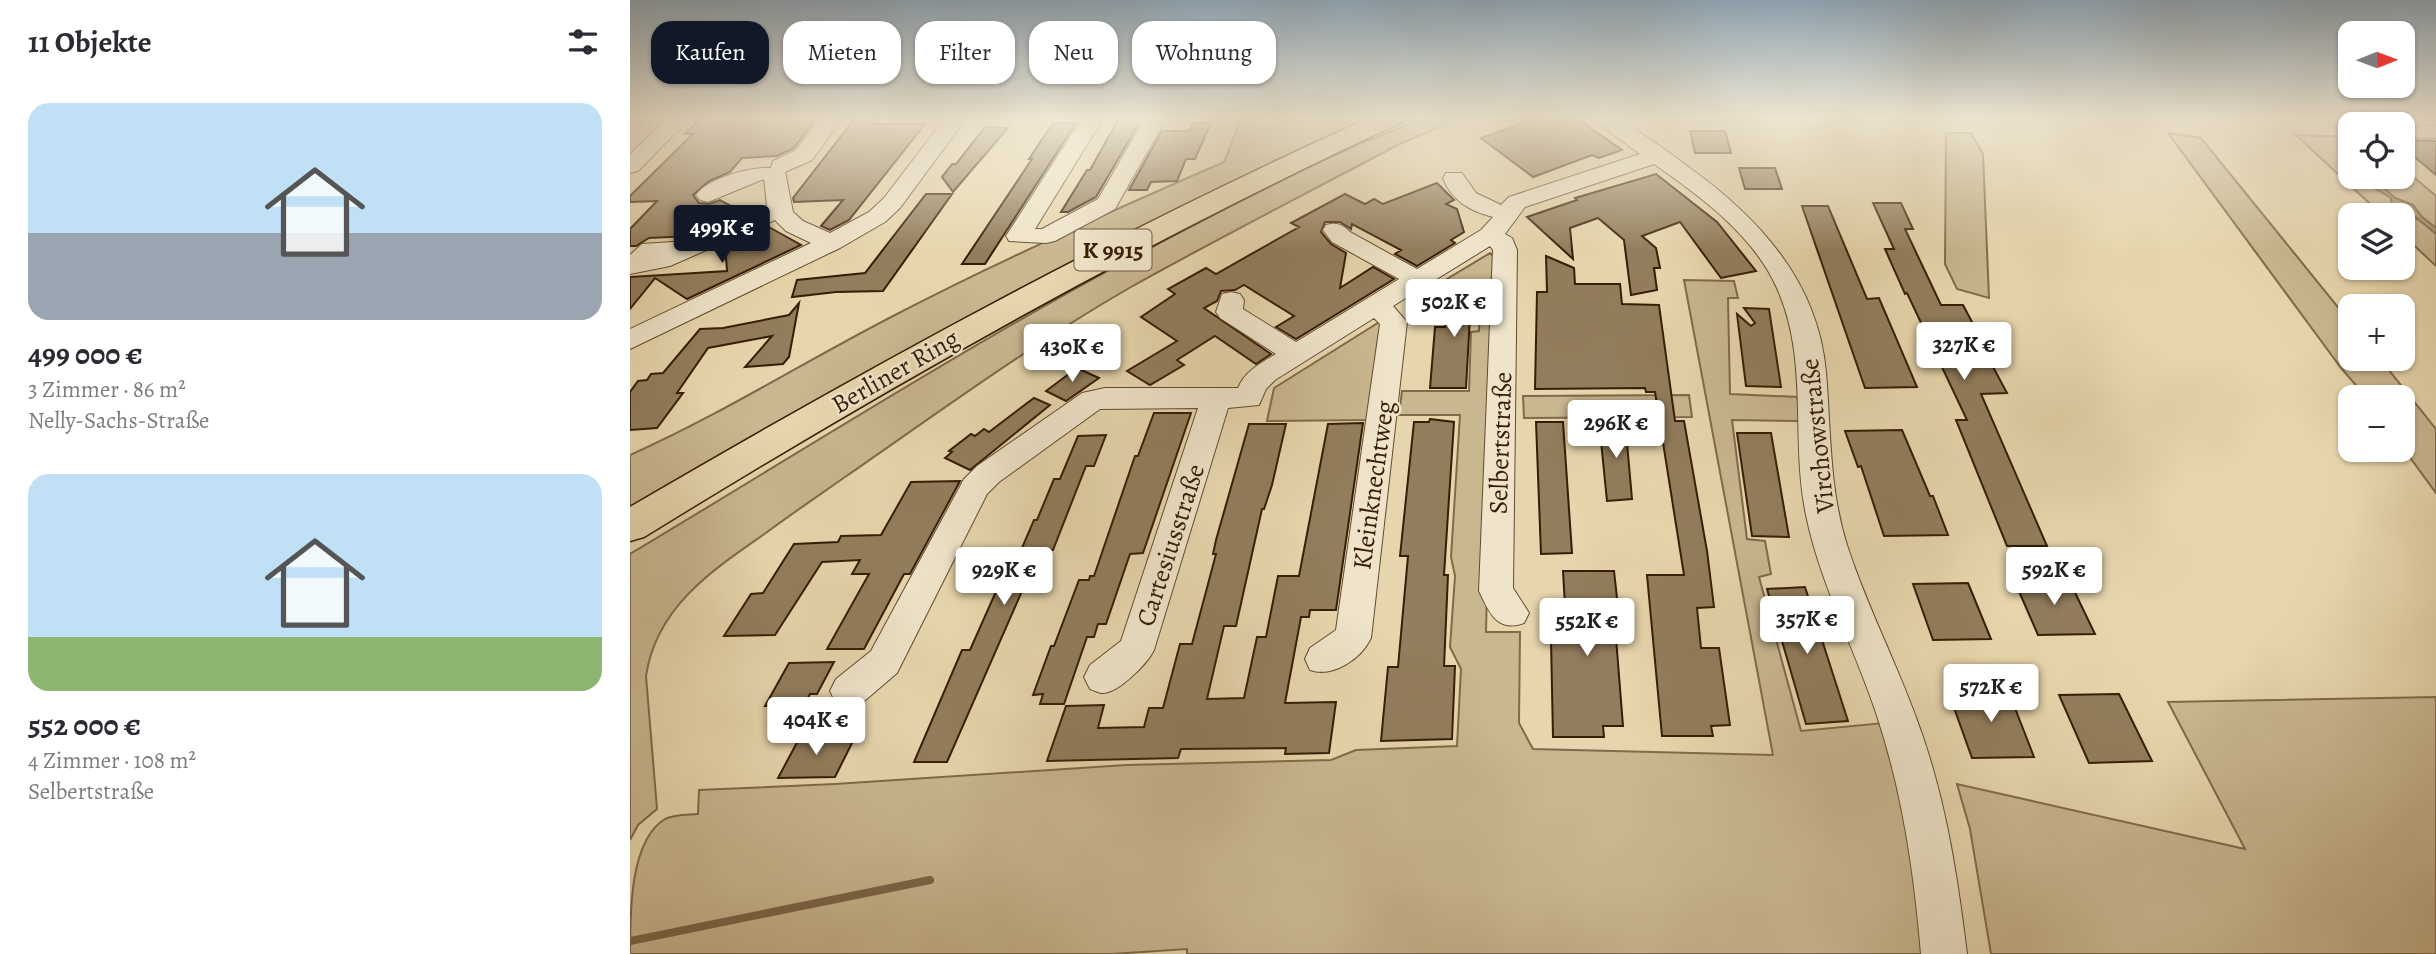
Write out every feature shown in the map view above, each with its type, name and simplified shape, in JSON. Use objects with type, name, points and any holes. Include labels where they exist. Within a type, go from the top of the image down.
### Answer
[{"type":"main road","name":"Berliner Ring","points":[[630,526],[1001,311],[1112,251],[1300,162]]},
{"type":"main road","points":[[630,517],[670,502]]},
{"type":"street","points":[[752,162],[770,170]]},
{"type":"street","points":[[708,195],[727,184],[789,162]]},
{"type":"street","points":[[630,340],[831,243],[885,211],[923,162]]},
{"type":"street","points":[[1066,162],[1018,236],[1046,236],[1107,204],[1131,162]]},
{"type":"street","points":[[849,691],[884,663],[975,486],[1092,400],[1249,398],[1253,385],[1265,373],[1417,279],[1498,224],[1517,202],[1638,162]]},
{"type":"street","name":"Virchowstraße","points":[[1663,162],[1729,210],[1750,229],[1774,259],[1800,310],[1811,369],[1814,462],[1822,515],[1852,608],[1895,713],[1923,801],[1936,871],[1944,954]]},
{"type":"street","points":[[770,170],[778,210],[783,218],[831,243]]},
{"type":"street","points":[[1454,178],[1457,188],[1498,224]]},
{"type":"street","points":[[688,248],[778,210]]},
{"type":"street","name":"Selbertstraße","points":[[1498,224],[1505,250],[1496,591],[1511,613]]},
{"type":"street","points":[[1335,230],[1341,237],[1417,279]]},
{"type":"street","points":[[1231,300],[1230,312],[1296,354]]},
{"type":"street","name":"Kleinknechtweg","points":[[1323,659],[1353,638],[1394,322],[1376,305]]},
{"type":"street","name":"Cartesiusstraße","points":[[1103,677],[1136,650],[1216,398]]},
{"type":"shaded area","points":[[1224,162],[1292,162],[630,508],[630,455],[698,422],[937,294],[1059,235]]},
{"type":"shaded area","points":[[1321,162],[1367,162],[1163,269],[1094,309],[951,403],[783,520],[724,563],[689,594],[661,630],[646,676],[657,809],[638,825],[630,840],[630,554],[910,384],[1052,302],[1123,262]]},
{"type":"shaded area","points":[[1946,162],[1983,162],[1989,298],[1957,289],[1945,264]]},
{"type":"shaded area","points":[[2189,162],[2220,162],[2338,307],[2338,364]]},
{"type":"shaded area","points":[[2325,162],[2338,162],[2338,174]]},
{"type":"shaded area","points":[[2415,178],[2436,196],[2436,228],[2422,217],[2415,203],[2395,198],[2384,189],[2415,189]]},
{"type":"shaded area","points":[[2354,189],[2376,189],[2391,198],[2392,203],[2369,203]]},
{"type":"shaded area","points":[[2376,189],[2385,189],[2395,198],[2408,203],[2392,203],[2391,198]]},
{"type":"shaded area","points":[[2415,208],[2436,228],[2436,234],[2417,218]]},
{"type":"shaded area","points":[[2415,218],[2436,234],[2436,266],[2415,246]]},
{"type":"shaded area","points":[[1490,253],[1495,258],[1486,632],[1520,632],[1519,723],[1533,749],[1773,755],[1684,280],[1734,281],[1738,298],[1728,298],[1730,394],[1798,397],[1800,421],[1732,420],[1747,539],[1765,541],[1771,574],[1759,577],[1801,731],[1884,723],[1914,832],[1924,954],[1187,954],[1187,949],[1112,954],[630,954],[634,879],[645,843],[653,829],[665,819],[677,815],[698,814],[699,790],[1126,765],[1331,760],[1356,750],[1457,746],[1461,669],[1450,647],[1455,576],[1451,557],[1460,415],[1399,415],[1402,391],[1469,391],[1471,332],[1479,331],[1481,285],[1437,285]]},
{"type":"shaded area","points":[[1381,321],[1368,420],[1267,421],[1274,388]]},
{"type":"shaded area","points":[[2344,371],[2390,371],[2401,385],[2356,385]]},
{"type":"shaded area","points":[[1689,395],[1692,417],[1524,418],[1523,396]]},
{"type":"shaded area","points":[[2415,403],[2436,429],[2436,493],[2413,462]]},
{"type":"shaded area","points":[[2436,697],[2436,954],[1991,954],[1970,829],[1957,784],[2245,849],[2168,702]]},
{"type":"building","points":[[665,162],[739,162],[730,172],[709,181],[693,195],[699,203],[709,204],[720,200],[744,213],[692,236],[649,238],[636,246],[630,246],[630,229],[657,201],[630,202],[630,196]]},
{"type":"building","points":[[821,162],[895,162],[849,220],[830,230],[821,226],[843,200],[794,202],[793,198]]},
{"type":"building","points":[[958,162],[979,162],[953,192],[942,177],[952,164]]},
{"type":"building","points":[[1030,162],[1051,162],[985,264],[962,264]]},
{"type":"building","points":[[1095,162],[1117,162],[1096,197],[1068,212],[1061,212],[1087,170],[1090,170]]},
{"type":"building","points":[[1145,162],[1185,162],[1177,181],[1151,182],[1147,190],[1129,190]]},
{"type":"building","points":[[1512,162],[1575,162],[1533,177]]},
{"type":"building","points":[[2420,162],[2436,162],[2436,175]]},
{"type":"building","points":[[1739,168],[1775,168],[1782,189],[1745,189]]},
{"type":"building","points":[[1656,174],[1717,222],[1756,271],[1721,278],[1680,222],[1642,236],[1656,248],[1660,268],[1654,268],[1657,290],[1631,295],[1624,240],[1598,218],[1570,228],[1573,259],[1527,217],[1577,200],[1575,198]]},
{"type":"building","points":[[1437,183],[1454,200],[1446,204],[1457,209],[1464,232],[1451,240],[1455,243],[1417,266],[1395,254],[1401,250],[1352,224],[1351,229],[1340,222],[1325,222],[1321,232],[1331,244],[1346,253],[1340,288],[1373,267],[1394,279],[1296,339],[1276,327],[1294,316],[1244,285],[1235,290],[1221,291],[1217,301],[1204,308],[1271,354],[1256,364],[1215,336],[1177,360],[1184,365],[1150,385],[1127,371],[1177,341],[1141,317],[1175,294],[1168,289],[1206,268],[1216,274],[1299,227],[1291,223],[1345,194],[1365,204],[1374,199],[1383,204]]},
{"type":"building","points":[[926,194],[952,194],[883,291],[792,297],[797,280],[865,273]]},
{"type":"building","points":[[1873,203],[1901,203],[1913,229],[1905,229],[1941,305],[1963,305],[1980,337],[1977,337],[2007,393],[1981,394],[2047,546],[2007,546],[1956,420],[1967,420],[1885,249],[1894,249]]},
{"type":"building","points":[[1802,206],[1828,206],[1867,299],[1879,298],[1917,387],[1865,388]]},
{"type":"building","points":[[767,226],[801,245],[687,299],[655,278],[630,309],[630,277],[727,271],[725,245]]},
{"type":"building","points":[[1546,256],[1574,268],[1575,284],[1620,284],[1622,304],[1659,305],[1675,421],[1684,421],[1714,607],[1697,608],[1701,648],[1719,648],[1730,725],[1711,726],[1713,736],[1662,736],[1647,575],[1684,575],[1655,392],[1646,392],[1645,388],[1535,389],[1537,292],[1547,292]]},
{"type":"building","points":[[1448,286],[1479,286],[1477,317],[1470,317],[1466,388],[1430,388],[1435,327],[1445,327]]},
{"type":"building","points":[[799,303],[789,357],[783,364],[745,367],[772,336],[708,348],[677,393],[683,393],[657,428],[630,430],[630,392],[638,381],[647,380],[651,374],[663,373],[700,329],[723,328],[789,315]]},
{"type":"building","points":[[1744,308],[1769,309],[1781,387],[1746,386],[1737,314],[1751,326],[1755,323]]},
{"type":"building","points":[[1077,368],[1099,378],[1066,401],[1046,391]]},
{"type":"building","points":[[1034,398],[1050,405],[970,470],[945,458],[952,452],[949,451],[971,434],[975,436],[984,429],[989,432]]},
{"type":"building","points":[[1154,413],[1191,413],[1143,553],[1130,554],[1106,624],[1098,624],[1094,637],[1087,637],[1064,704],[1040,704],[1043,694],[1033,695],[1051,646],[1054,646],[1079,580],[1089,580],[1090,576],[1094,576],[1135,456],[1138,456]]},
{"type":"building","points":[[1430,419],[1454,422],[1444,575],[1448,575],[1444,666],[1455,666],[1452,739],[1381,741],[1388,667],[1398,667],[1408,556],[1400,556],[1414,422],[1429,422]]},
{"type":"building","points":[[1599,421],[1625,421],[1632,499],[1607,501]]},
{"type":"building","points":[[1536,422],[1563,422],[1572,553],[1541,554]]},
{"type":"building","points":[[1363,423],[1336,610],[1310,610],[1309,617],[1301,617],[1285,703],[1336,702],[1329,753],[1285,754],[1286,748],[1181,749],[1178,758],[1047,761],[1066,706],[1104,705],[1098,728],[1144,727],[1149,708],[1163,708],[1180,644],[1192,644],[1216,554],[1213,554],[1216,540],[1249,424],[1286,424],[1272,485],[1262,509],[1236,626],[1224,626],[1207,699],[1244,698],[1257,637],[1266,637],[1278,576],[1299,576],[1328,424]]},
{"type":"building","points":[[1902,430],[1948,535],[1884,536],[1861,466],[1858,467],[1845,431]]},
{"type":"building","points":[[1737,433],[1771,433],[1789,537],[1752,536]]},
{"type":"building","points":[[1106,435],[1094,466],[1086,466],[1053,550],[1040,550],[947,762],[914,762],[962,650],[970,650],[1002,578],[1009,578],[1034,520],[1037,520],[1054,479],[1060,479],[1078,436]]},
{"type":"building","points":[[960,481],[910,574],[904,574],[864,649],[827,649],[869,574],[852,574],[860,560],[822,562],[775,635],[724,636],[751,594],[763,593],[794,544],[838,542],[841,536],[881,535],[911,482]]},
{"type":"building","points":[[1563,571],[1614,571],[1620,625],[1615,625],[1623,726],[1603,726],[1604,737],[1553,737],[1551,640],[1567,640]]},
{"type":"building","points":[[2068,578],[2095,634],[2038,635],[2014,580]]},
{"type":"building","points":[[1968,583],[1991,639],[1933,640],[1913,584]]},
{"type":"building","points":[[1805,587],[1848,721],[1806,724],[1767,589]]},
{"type":"building","points":[[834,662],[817,694],[810,694],[798,717],[772,717],[779,706],[765,706],[789,663]]},
{"type":"building","points":[[2008,690],[2034,757],[1972,758],[1948,691]]},
{"type":"building","points":[[2119,694],[2152,761],[2089,763],[2059,695]]},
{"type":"building","points":[[835,734],[832,739],[854,739],[835,777],[778,778],[801,735]]},
{"type":"waterway","points":[[630,941],[930,880]]}]
